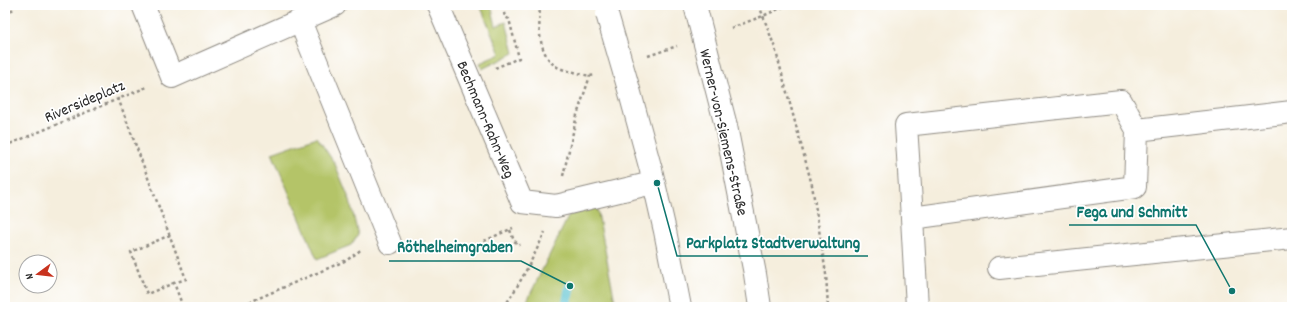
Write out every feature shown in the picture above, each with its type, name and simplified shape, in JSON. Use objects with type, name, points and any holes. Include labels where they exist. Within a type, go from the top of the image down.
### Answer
[{"type":"main road","points":[[143,5],[172,77],[335,5]]},
{"type":"main road","name":"Bechmann-Rahn-Weg","points":[[438,5],[522,202],[556,206]]},
{"type":"main road","name":"Werner-von-Siemens-Straße","points":[[695,5],[726,126],[760,307]]},
{"type":"main road","points":[[606,9],[651,170],[680,307]]},
{"type":"main road","points":[[300,21],[390,243]]},
{"type":"main road","points":[[912,218],[1135,187],[1137,130],[1121,101],[906,125],[916,307]]},
{"type":"main road","points":[[1137,130],[1292,112]]},
{"type":"main road","points":[[556,206],[644,184]]},
{"type":"main road","points":[[999,268],[1292,238]]},
{"type":"path","points":[[470,80],[519,58],[509,19],[505,17],[502,5]]},
{"type":"path","points":[[504,307],[516,290],[538,249],[556,206],[578,115],[590,76],[564,70],[554,65],[547,55],[541,41],[539,31],[540,5]]},
{"type":"path","points":[[759,5],[775,48],[812,185],[826,274],[828,307]]},
{"type":"path","points":[[763,16],[787,5]]},
{"type":"path","points":[[5,13],[14,9]]},
{"type":"path","name":"Riversideplatz","points":[[5,146],[118,98],[172,77]]},
{"type":"path","points":[[118,98],[170,235],[186,279],[146,294],[131,252],[170,235]]},
{"type":"path","points":[[484,241],[514,228]]},
{"type":"path","points":[[510,230],[514,241],[520,244]]},
{"type":"path","points":[[238,307],[347,260]]},
{"type":"path","points":[[174,283],[183,307]]},
{"type":"green space","points":[[480,5],[491,5],[496,26],[506,22],[514,53],[482,69],[480,63],[500,54]]},
{"type":"green space","points":[[317,137],[335,164],[350,201],[358,235],[351,245],[317,259],[272,153]]},
{"type":"green space","points":[[597,208],[616,307],[524,307],[569,215]]},
{"type":"waterway","points":[[566,307],[570,286]]},
{"type":"place","name":"Parkplatz Stadtverwaltung","points":[[657,183]]},
{"type":"place","name":"Röthelheimgraben","points":[[570,286]]},
{"type":"place","name":"Fega und Schmitt","points":[[1232,291]]}]
